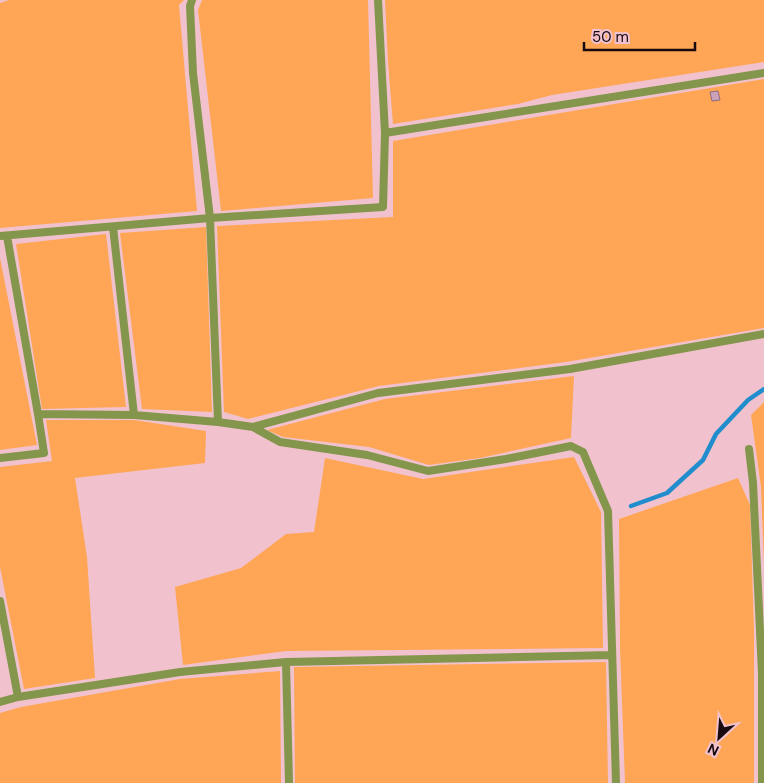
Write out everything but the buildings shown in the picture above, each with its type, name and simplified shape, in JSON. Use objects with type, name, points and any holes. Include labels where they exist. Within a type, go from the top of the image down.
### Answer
[{"type":"lane","points":[[192,0],[190,6],[194,73],[210,218],[218,422]]},
{"type":"lane","points":[[0,458],[44,453],[3,236],[210,218],[383,207],[385,133],[378,0]]},
{"type":"lane","points":[[385,133],[764,73]]},
{"type":"lane","points":[[113,226],[134,415]]},
{"type":"lane","points":[[253,427],[378,393],[570,369],[764,334]]},
{"type":"lane","points":[[38,414],[134,415],[253,427],[280,442],[367,455],[428,472],[571,446],[583,452],[608,511],[616,783]]},
{"type":"lane","points":[[749,450],[753,483],[762,673],[762,783]]},
{"type":"lane","points":[[0,601],[18,697]]},
{"type":"lane","points":[[0,702],[18,697],[180,672],[286,662],[612,656]]},
{"type":"lane","points":[[286,662],[289,783]]},
{"type":"shaded area","points":[[9,0],[184,0],[179,5],[197,211],[0,228],[0,3]]},
{"type":"shaded area","points":[[202,0],[368,0],[373,198],[221,211],[198,10]]},
{"type":"shaded area","points":[[385,0],[764,0],[764,62],[552,95],[518,104],[393,124]]},
{"type":"shaded area","points":[[764,79],[764,328],[566,362],[379,386],[248,419],[224,412],[217,226],[393,217],[393,141]]},
{"type":"shaded area","points":[[206,227],[212,412],[142,409],[120,233]]},
{"type":"shaded area","points":[[106,234],[126,407],[42,409],[16,244]]},
{"type":"shaded area","points":[[0,258],[37,445],[0,450]]},
{"type":"shaded area","points":[[574,376],[571,438],[480,458],[429,465],[369,447],[283,437],[267,430],[385,399]]},
{"type":"shaded area","points":[[764,402],[764,564],[761,487],[751,415]]},
{"type":"shaded area","points":[[46,420],[134,420],[206,431],[205,463],[75,478],[87,557],[95,678],[24,689],[0,567],[0,467],[52,461]]},
{"type":"shaded area","points":[[574,457],[601,512],[603,648],[286,651],[183,665],[175,587],[241,568],[286,534],[314,532],[325,458],[423,479]]},
{"type":"shaded area","points":[[738,478],[750,505],[754,630],[754,783],[625,783],[620,648],[619,519]]},
{"type":"shaded area","points":[[606,662],[608,783],[295,783],[294,667]]},
{"type":"shaded area","points":[[280,671],[281,783],[0,783],[0,713],[21,707],[180,679]]},
{"type":"waterway","points":[[631,506],[667,493],[703,460],[716,434],[748,400],[764,389]]}]
